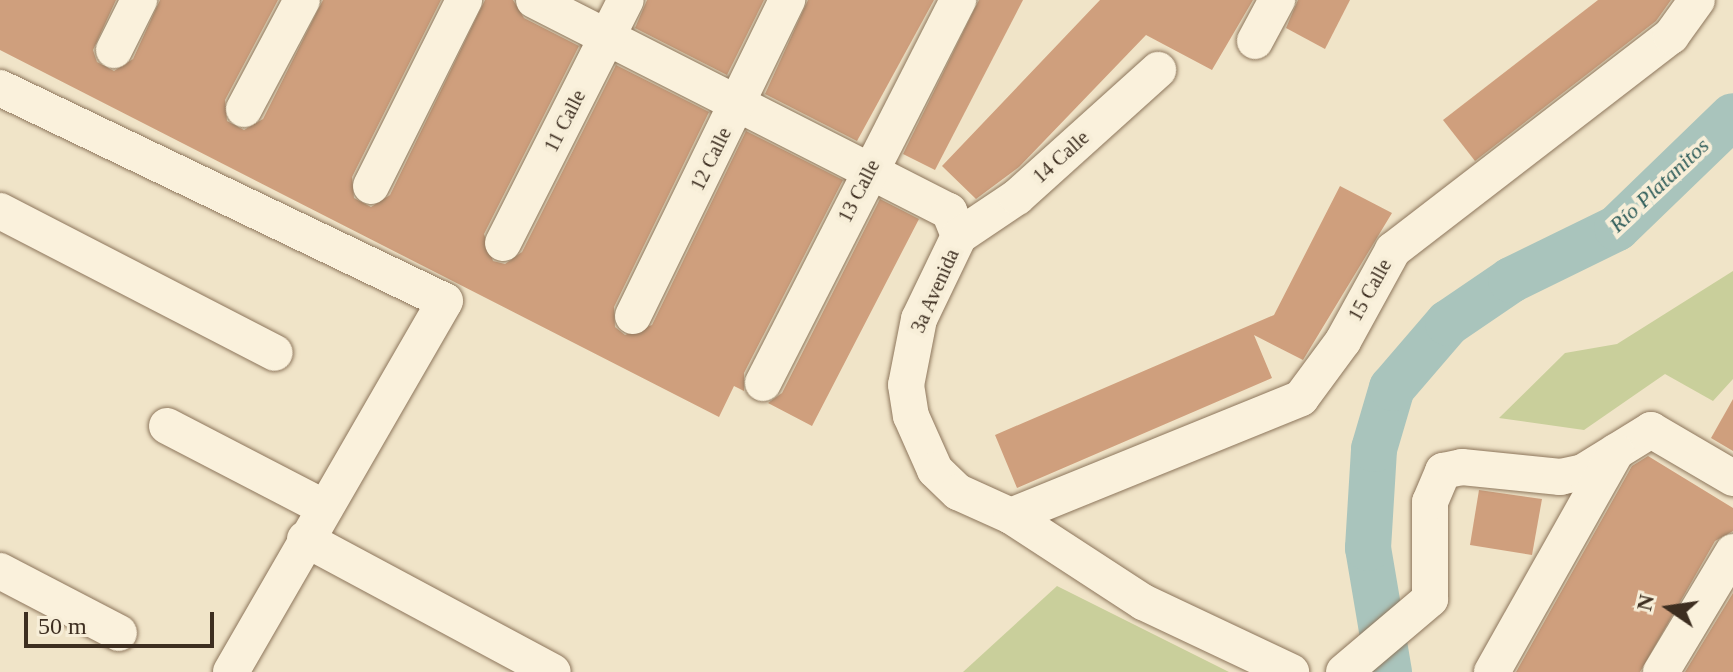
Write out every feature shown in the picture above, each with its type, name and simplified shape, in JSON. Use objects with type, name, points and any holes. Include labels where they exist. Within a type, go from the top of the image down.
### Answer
[{"type":"street","points":[[114,50],[139,0]]},
{"type":"street","points":[[244,109],[302,0]]},
{"type":"street","points":[[371,186],[464,0]]},
{"type":"street","name":"3a Avenida","points":[[534,0],[740,100],[949,211],[959,236],[909,354],[911,416],[935,470],[958,492],[1011,516],[1143,602],[1291,672]]},
{"type":"street","name":"11 Calle","points":[[503,243],[626,0]]},
{"type":"street","name":"12 Calle","points":[[633,316],[787,0]]},
{"type":"street","name":"13 Calle","points":[[763,383],[958,0]]},
{"type":"street","points":[[1255,41],[1277,0]]},
{"type":"street","name":"15 Calle","points":[[1011,516],[1301,398],[1343,341],[1393,250],[1671,36],[1697,0]]},
{"type":"street","name":"14 Calle","points":[[959,236],[1017,197],[1158,70]]},
{"type":"street","points":[[0,88],[445,301],[231,672]]},
{"type":"street","points":[[0,211],[275,353]]},
{"type":"street","points":[[167,426],[325,508]]},
{"type":"street","points":[[1358,664],[1411,621],[1430,599],[1435,577],[1430,502],[1443,471],[1462,467],[1560,477],[1583,472],[1621,444],[1651,430],[1733,478]]},
{"type":"street","points":[[1492,672],[1621,444]]},
{"type":"street","points":[[305,539],[553,672]]},
{"type":"street","points":[[1661,672],[1733,552]]},
{"type":"street","points":[[0,571],[119,633]]},
{"type":"green space","points":[[1733,271],[1733,379],[1713,401],[1665,374],[1584,430],[1499,418],[1565,353],[1617,344]]},
{"type":"green space","points":[[1057,586],[1229,672],[963,672]]},
{"type":"building","points":[[0,0],[116,0],[93,50],[97,62],[114,71],[133,59],[160,0],[278,0],[225,100],[227,121],[244,130],[263,119],[323,0],[441,0],[352,177],[354,198],[371,207],[390,195],[485,0],[513,0],[524,18],[579,46],[484,234],[493,261],[505,264],[522,252],[616,65],[709,112],[614,307],[615,327],[625,335],[652,325],[746,131],[843,180],[744,373],[744,391],[734,386],[719,417],[0,50]]},
{"type":"building","points":[[647,0],[764,0],[727,75],[635,28]]},
{"type":"building","points":[[808,0],[934,0],[857,141],[765,94]]},
{"type":"building","points":[[979,0],[1023,0],[935,170],[903,154]]},
{"type":"building","points":[[1100,0],[1253,0],[1212,70],[1146,35],[1019,167],[976,199],[942,166]]},
{"type":"building","points":[[1298,0],[1350,0],[1325,49],[1286,28]]},
{"type":"building","points":[[1598,0],[1671,0],[1656,21],[1475,161],[1443,120]]},
{"type":"building","points":[[1340,186],[1392,213],[1303,360],[1254,335],[1272,378],[1017,488],[995,435],[1274,315]]},
{"type":"building","points":[[880,199],[919,219],[812,426],[768,403],[782,393]]},
{"type":"building","points":[[1733,399],[1733,451],[1711,438]]},
{"type":"building","points":[[1648,456],[1733,508],[1733,531],[1715,541],[1640,672],[1516,672],[1632,466]]},
{"type":"building","points":[[1479,490],[1542,499],[1532,555],[1470,545]]},
{"type":"building","points":[[1733,593],[1733,672],[1685,672]]},
{"type":"waterway","name":"Río Platanitos","points":[[1389,672],[1368,548],[1374,449],[1392,388],[1448,323],[1511,280],[1617,228],[1733,116]]}]
